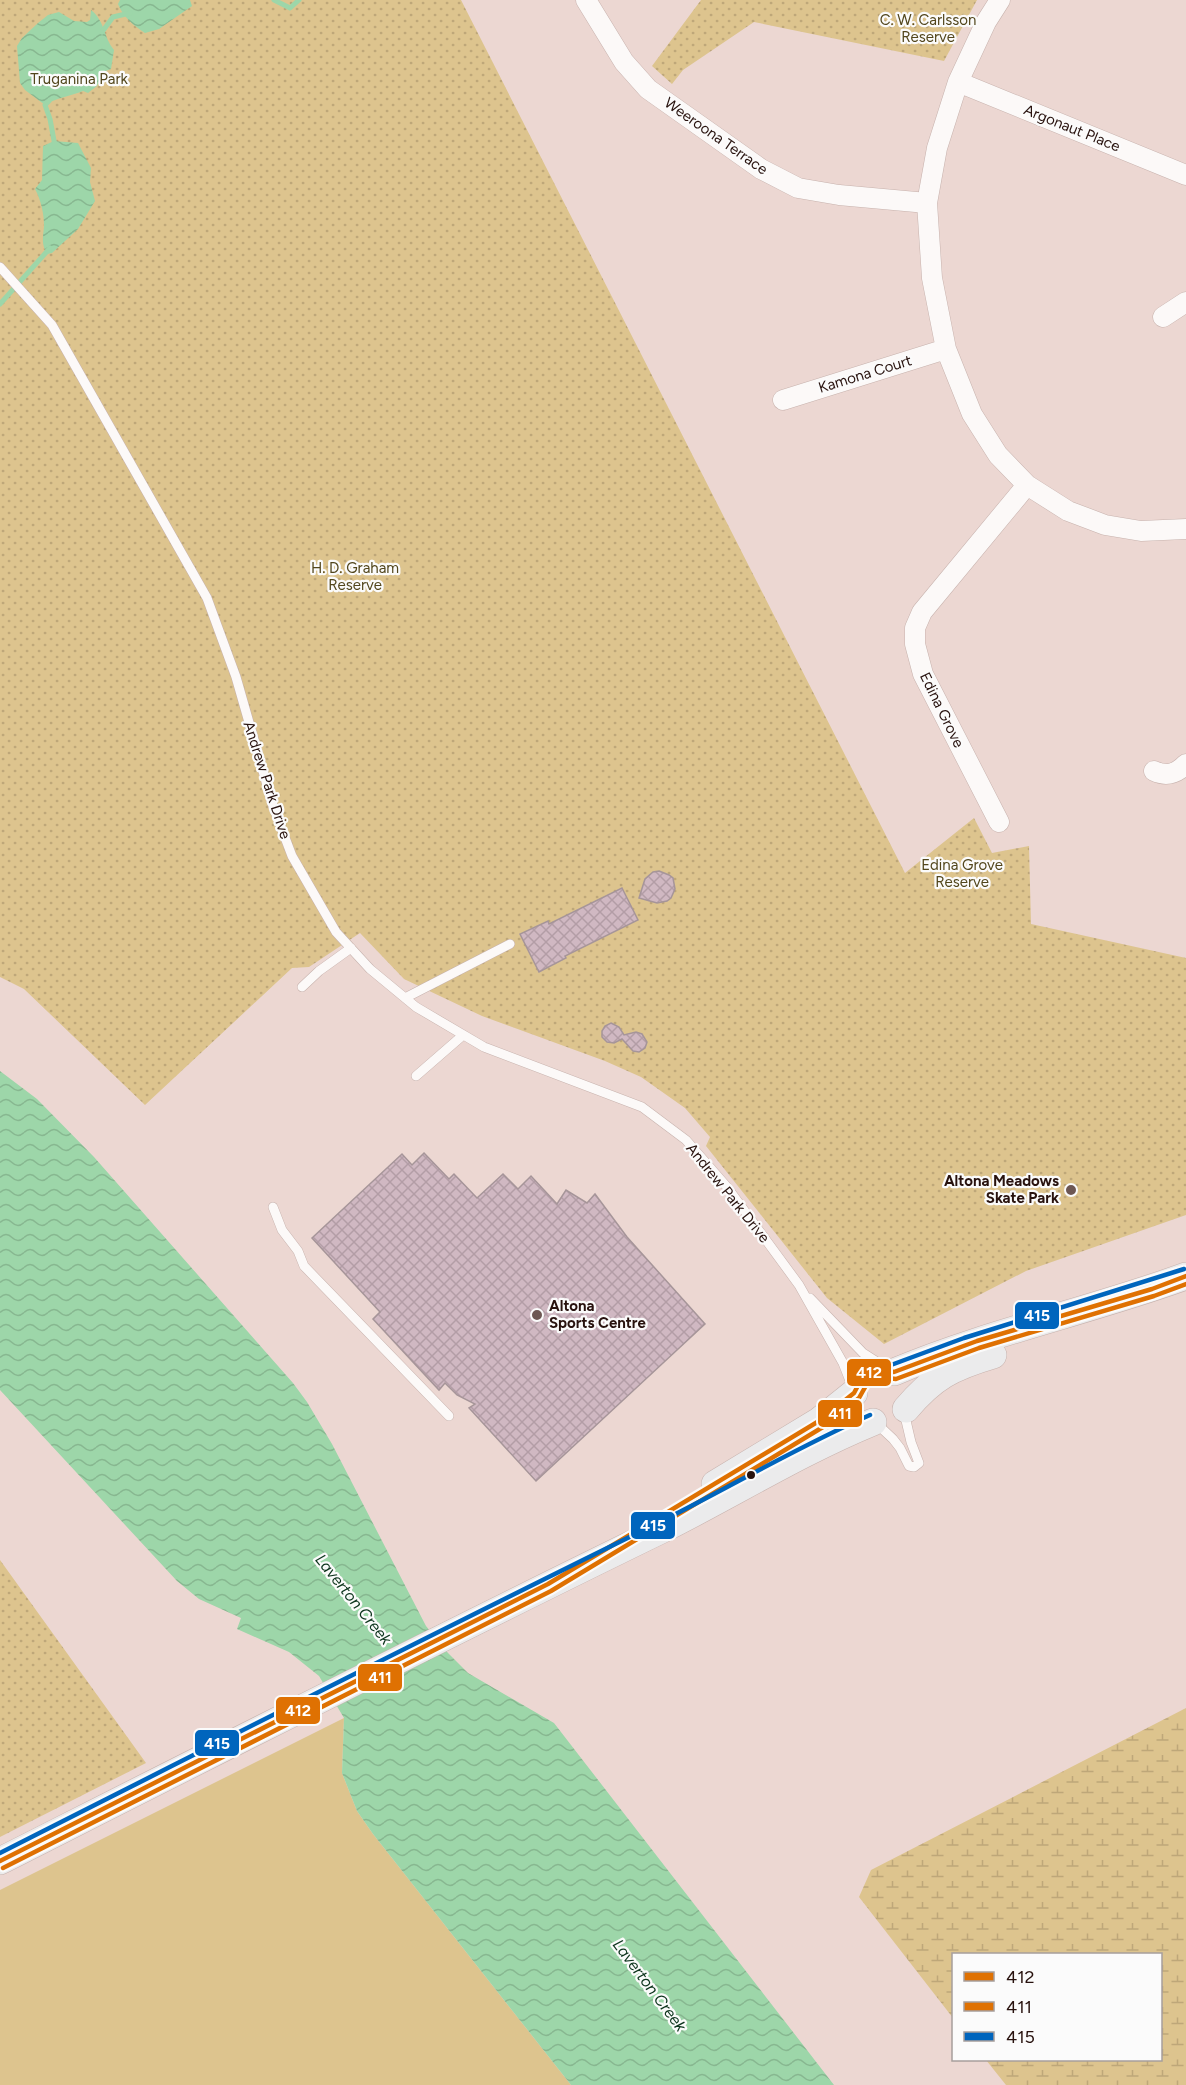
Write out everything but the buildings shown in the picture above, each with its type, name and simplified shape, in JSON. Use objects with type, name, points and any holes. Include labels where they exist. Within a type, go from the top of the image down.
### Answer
[{"type":"main road","points":[[0,1861],[500,1607],[771,1474],[831,1440],[874,1423],[892,1422],[938,1376],[980,1359],[1034,1343],[1152,1289],[1186,1276]]},
{"type":"main road","points":[[548,1584],[819,1421],[854,1392],[863,1376],[879,1369],[891,1371],[976,1341],[1152,1289]]},
{"type":"main road","points":[[891,1371],[906,1384],[909,1401],[905,1411]]},
{"type":"main road","points":[[854,1392],[858,1411],[874,1423]]},
{"type":"street","name":"Weeroona Terrace","points":[[586,0],[624,62],[648,90],[761,169],[798,188],[839,195],[927,203]]},
{"type":"street","points":[[1000,0],[986,22],[958,82],[937,148],[927,203],[932,278],[946,349],[972,414],[998,455],[1028,485],[1068,510],[1105,525],[1141,531],[1186,529]]},
{"type":"street","name":"Argonaut Place","points":[[958,82],[1186,175]]},
{"type":"street","points":[[1162,316],[1186,302]]},
{"type":"street","name":"Kamona Court","points":[[783,400],[946,349]]},
{"type":"street","name":"Edina Grove","points":[[999,822],[923,674],[915,644],[915,628],[922,612],[1028,485]]},
{"type":"street","points":[[1154,771],[1163,775],[1173,774],[1186,764]]},
{"type":"lane","name":"Andrew Park Drive","points":[[0,267],[52,325],[207,598],[236,677],[273,806],[292,856],[336,932],[370,969],[405,998],[462,1036],[484,1047],[642,1107],[686,1140],[709,1166],[799,1285],[863,1353],[891,1371]]},
{"type":"lane","points":[[405,998],[510,944]]},
{"type":"lane","points":[[302,987],[319,971],[351,948]]},
{"type":"lane","points":[[416,1076],[462,1036]]},
{"type":"lane","points":[[273,1207],[282,1230],[298,1251],[304,1266],[449,1416]]},
{"type":"lane","name":"Andrew Park Drive","points":[[799,1285],[843,1363],[854,1392]]},
{"type":"lane","points":[[874,1423],[900,1448],[909,1466],[914,1467],[919,1463],[911,1442],[905,1411]]},
{"type":"green space","name":"H. D. Graham Reserve","points":[[0,0],[461,0],[905,873],[974,818],[992,853],[1029,846],[1031,924],[1186,958],[1186,1215],[1026,1271],[884,1344],[827,1298],[706,1146],[710,1137],[685,1108],[641,1077],[605,1061],[482,1016],[404,979],[360,933],[309,967],[292,968],[145,1105],[24,989],[0,977]]},
{"type":"green space","name":"C. W. Carlsson Reserve","points":[[701,0],[977,0],[944,61],[754,22],[683,70],[672,84],[652,66]]},
{"type":"green space","points":[[0,1560],[146,1763],[0,1837]]},
{"type":"green space","points":[[1186,1708],[1186,2085],[1006,2085],[987,2061],[1162,2061],[1162,1953],[952,1953],[952,2017],[859,1897],[871,1870]]},
{"type":"green space","points":[[344,1718],[342,1773],[357,1811],[571,2085],[0,2085],[0,1890]]},
{"type":"water","points":[[120,0],[190,0],[192,6],[159,29],[145,33],[123,13],[118,4]]},
{"type":"water","points":[[91,10],[99,19],[114,50],[111,69],[103,72],[97,86],[88,93],[83,91],[45,105],[25,90],[20,83],[17,46],[22,38],[48,15],[59,12],[74,21],[87,22],[90,20]]},
{"type":"water","points":[[54,141],[78,143],[91,168],[90,182],[95,201],[78,229],[52,253],[47,254],[43,243],[43,212],[35,189],[42,180],[43,146]]},
{"type":"water","name":"Laverton Creek","points":[[0,1071],[37,1099],[94,1157],[293,1383],[332,1444],[426,1626],[468,1673],[554,1723],[834,2085],[571,2085],[357,1811],[342,1773],[344,1718],[319,1676],[289,1652],[237,1629],[241,1618],[199,1599],[177,1581],[0,1390]]},
{"type":"waterway","points":[[274,0],[290,8],[299,0]]},
{"type":"waterway","points":[[102,32],[113,17],[130,13]]},
{"type":"waterway","points":[[49,101],[45,105],[55,146]]},
{"type":"waterway","points":[[0,304],[50,248]]},
{"type":"transit line","name":"415","points":[[891,1365],[964,1338],[1184,1269]]},
{"type":"transit line","name":"412","points":[[0,1861],[548,1584],[819,1421],[854,1393],[863,1376],[871,1371],[879,1369],[894,1372],[977,1341],[1152,1289],[1186,1276]]},
{"type":"transit line","name":"411","points":[[3,1868],[551,1591],[823,1427],[859,1398],[868,1382],[874,1378],[896,1379],[979,1348],[1154,1296],[1186,1284]]},
{"type":"transit line","name":"415","points":[[0,1853],[870,1415]]},
{"type":"place","name":"Altona Meadows Skate Park","points":[[1071,1190]]},
{"type":"place","name":"Altona Sports Centre","points":[[537,1315]]},
{"type":"park label","name":"Truganina Park","points":[[79,79]]},
{"type":"park label","name":"Edina Grove Reserve","points":[[962,874]]}]
